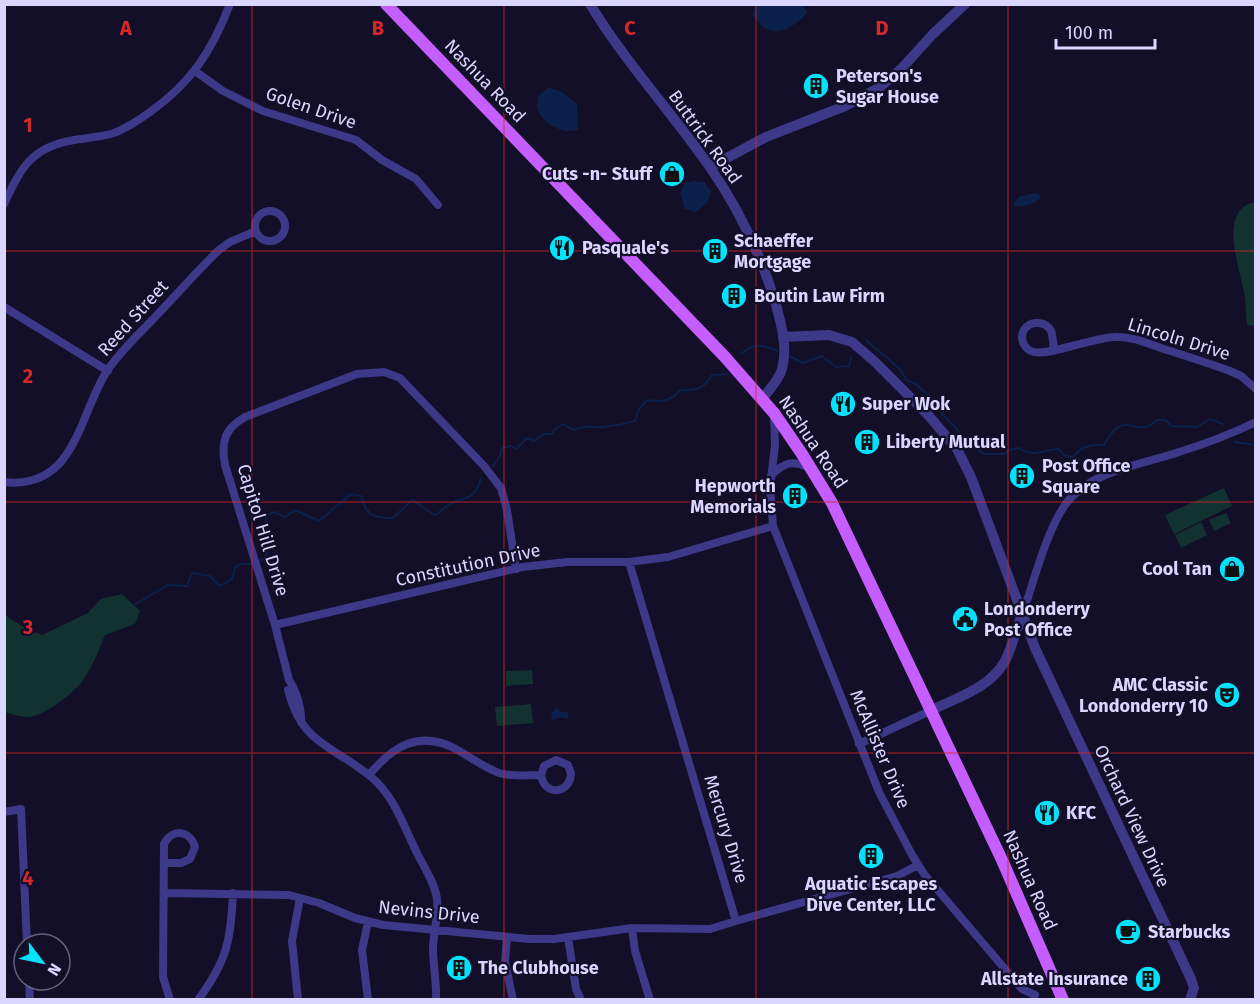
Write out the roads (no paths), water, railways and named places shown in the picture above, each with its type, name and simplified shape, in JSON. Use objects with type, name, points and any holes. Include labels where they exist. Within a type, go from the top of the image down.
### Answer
[{"type":"main road","name":"Nashua Road","points":[[386,4],[709,340],[774,413],[812,468],[849,535],[932,710],[1002,860],[1063,999]]},
{"type":"street","points":[[4,204],[19,172],[40,150],[54,144],[119,131],[156,108],[177,91],[195,71],[213,44],[230,4]]},
{"type":"street","name":"Buttrick Road","points":[[590,4],[615,44],[710,167],[739,216],[768,279],[783,337],[784,358],[781,372],[762,399]]},
{"type":"street","points":[[710,167],[766,137],[845,106],[879,88],[965,4]]},
{"type":"street","name":"Golen Drive","points":[[195,71],[223,91],[263,111],[356,140],[382,160],[416,179],[438,205]]},
{"type":"street","name":"Reed Street","points":[[4,482],[16,483],[31,480],[46,474],[58,465],[71,446],[93,396],[125,349],[214,255],[230,242],[256,231]]},
{"type":"street","points":[[4,307],[108,371]]},
{"type":"street","name":"Orchard View Drive","points":[[783,337],[829,335],[852,342],[939,426],[957,449],[967,468],[1035,648],[1191,979],[1194,988],[1190,999]]},
{"type":"street","name":"Lincoln Drive","points":[[1054,349],[1106,338],[1128,338],[1230,371],[1241,376],[1256,388]]},
{"type":"street","name":"Capitol Hill Drive","points":[[369,775],[317,741],[293,709],[288,688],[289,680],[275,626],[223,455],[225,439],[230,428],[244,417],[348,376],[372,371],[392,374],[406,382],[501,488],[507,510],[516,569]]},
{"type":"street","name":"McAllister Drive","points":[[774,413],[775,445],[771,474],[773,526],[859,744],[889,813],[918,865],[1022,989],[1035,995]]},
{"type":"street","points":[[859,744],[985,684],[1001,667],[1022,617],[1055,524],[1064,506],[1080,489],[1107,475],[1201,445],[1256,422]]},
{"type":"street","points":[[771,474],[784,464],[792,462],[812,468]]},
{"type":"street","name":"Constitution Drive","points":[[275,626],[516,569],[567,562],[629,562],[684,554],[773,526]]},
{"type":"street","name":"Mercury Drive","points":[[629,562],[736,921]]},
{"type":"street","points":[[1011,646],[1023,644],[1035,648]]},
{"type":"street","points":[[436,999],[433,960],[437,900],[433,885],[391,800],[369,775],[397,748],[413,742],[430,741],[452,748],[496,772],[541,775]]},
{"type":"street","points":[[4,812],[21,809],[26,932]]},
{"type":"street","points":[[164,863],[163,977],[170,999]]},
{"type":"street","points":[[736,921],[901,875],[918,865]]},
{"type":"street","name":"Nevins Drive","points":[[165,893],[279,894],[300,898],[368,922],[536,939],[632,928],[710,929],[723,927],[726,923],[736,921]]},
{"type":"street","points":[[198,999],[217,973],[226,952],[231,933],[232,893]]},
{"type":"street","points":[[298,999],[292,941],[300,898]]},
{"type":"street","points":[[368,922],[362,950],[368,999]]},
{"type":"street","points":[[632,928],[635,951],[650,999]]},
{"type":"street","points":[[507,937],[505,962],[513,999]]},
{"type":"street","points":[[568,937],[576,989],[581,999]]},
{"type":"water","points":[[756,4],[803,5],[807,13],[794,25],[779,31],[772,31],[758,23],[753,14]]},
{"type":"water","points":[[548,87],[562,92],[577,104],[578,130],[559,129],[548,123],[539,113],[538,97]]},
{"type":"water","points":[[704,182],[711,191],[706,203],[695,212],[685,209],[680,194],[685,183]]},
{"type":"water","points":[[1035,193],[1040,195],[1040,199],[1027,205],[1013,205],[1018,197]]},
{"type":"water","points":[[556,708],[562,712],[568,712],[568,718],[561,717],[551,721],[552,712]]},
{"type":"waterway","points":[[867,341],[900,369],[906,380],[916,384],[938,404],[942,414],[957,429],[962,438],[984,454],[1005,454],[1009,450],[1019,448],[1029,453],[1058,449],[1064,455],[1073,457],[1087,447],[1104,445],[1112,433],[1124,425],[1142,427],[1149,426],[1157,420],[1166,420],[1171,426],[1197,427],[1210,419],[1223,424]]},
{"type":"waterway","points":[[741,354],[758,346],[777,351]]},
{"type":"waterway","points":[[789,356],[803,363],[822,356],[836,367],[849,366],[851,357]]},
{"type":"waterway","points":[[493,466],[502,448],[511,446],[516,449],[527,438],[534,441],[544,434],[552,434],[563,424],[574,430],[635,421],[639,409],[647,400],[665,400],[673,397],[680,390],[702,386],[712,375],[728,374]]},
{"type":"waterway","points":[[1235,442],[1256,445]]},
{"type":"waterway","points":[[134,605],[168,585],[187,586],[192,573],[210,576],[220,586],[232,579],[235,568],[240,564],[249,564],[266,558],[267,515],[275,512],[285,517],[295,510],[319,521],[351,494],[361,496],[371,515],[393,518],[412,500],[435,515],[447,506],[472,495],[481,478]]},
{"type":"place","name":"Peterson's Sugar House","points":[[816,86]]},
{"type":"place","name":"Cuts -n- Stuff","points":[[672,174]]},
{"type":"place","name":"Pasquale's","points":[[562,248]]},
{"type":"place","name":"Schaeffer Mortgage","points":[[715,251]]},
{"type":"place","name":"Boutin Law Firm","points":[[734,296]]},
{"type":"place","name":"Super Wok","points":[[843,404]]},
{"type":"place","name":"Liberty Mutual","points":[[867,442]]},
{"type":"place","name":"Post Office Square","points":[[1022,476]]},
{"type":"place","name":"Hepworth Memorials","points":[[795,496]]},
{"type":"place","name":"Cool Tan","points":[[1232,569]]},
{"type":"place","name":"Londonderry Post Office","points":[[965,619]]},
{"type":"place","name":"AMC Classic Londonderry 10","points":[[1227,695]]},
{"type":"place","name":"KFC","points":[[1047,813]]},
{"type":"place","name":"Aquatic Escapes Dive Center, LLC","points":[[871,856]]},
{"type":"place","name":"Starbucks","points":[[1128,932]]},
{"type":"place","name":"The Clubhouse","points":[[459,968]]},
{"type":"place","name":"Allstate Insurance","points":[[1148,979]]}]
